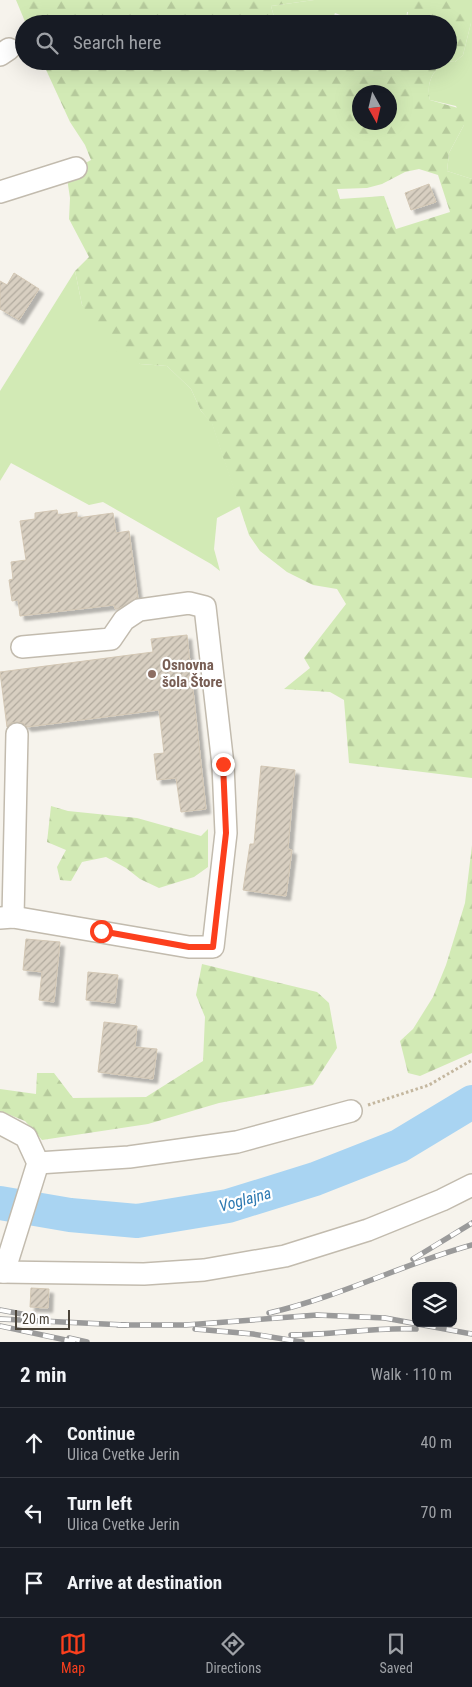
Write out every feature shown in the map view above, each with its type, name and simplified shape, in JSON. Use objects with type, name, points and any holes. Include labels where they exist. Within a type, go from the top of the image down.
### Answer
[{"type":"street","points":[[0,192],[76,168]]},
{"type":"street","points":[[17,734],[6,918],[189,947],[213,947],[226,833],[223,764],[205,607],[189,603],[139,610],[124,620],[111,639],[22,647]]},
{"type":"street","points":[[38,1163],[130,1157],[237,1142],[350,1111]]},
{"type":"street","points":[[0,1123],[26,1137],[38,1163],[14,1242],[2,1272],[144,1274],[204,1270],[285,1256],[368,1230],[442,1200],[472,1185]]},
{"type":"path","points":[[350,1111],[429,1086],[472,1060]]},
{"type":"green space","points":[[16,0],[314,0],[271,6],[274,15],[22,15]]},
{"type":"green space","points":[[314,0],[472,0],[472,179],[447,171],[449,153],[464,125],[456,106],[430,100],[429,94],[431,78],[436,70],[457,70],[457,60],[463,55],[471,23],[457,21],[457,15],[424,15],[407,12],[407,15],[340,15],[335,13],[334,15],[274,15],[271,6]]},
{"type":"green space","points":[[411,0],[452,1],[462,10],[471,23],[463,55],[457,60],[457,15],[407,15]]},
{"type":"green space","points":[[46,70],[436,70],[431,78],[429,88],[430,100],[465,110],[464,125],[449,153],[447,171],[472,179],[472,778],[349,763],[344,700],[330,692],[284,689],[310,668],[304,658],[346,604],[337,589],[313,585],[287,572],[260,551],[249,535],[212,424],[201,411],[191,389],[167,366],[140,364],[120,354],[108,344],[82,305],[75,271],[89,257],[69,219],[70,198],[67,178],[76,168],[91,160],[85,145],[70,122]],"holes":[[[419,169],[438,175],[450,212],[396,229],[384,196],[340,199],[337,189],[367,188],[382,184],[405,172]]]},
{"type":"green space","points":[[75,271],[82,305],[140,364],[167,366],[191,389],[201,411],[212,423],[240,506],[217,518],[214,549],[220,571],[103,502],[89,505],[11,463],[0,481],[0,391]]},
{"type":"green space","points":[[51,806],[68,811],[137,818],[201,836],[208,829],[208,867],[194,877],[159,888],[140,879],[126,868],[106,857],[82,862],[71,881],[60,880],[57,867],[66,850],[47,842]]},
{"type":"green space","points":[[472,845],[472,1053],[420,1076],[408,1073],[400,1041],[413,1029],[433,997],[446,965],[465,903]]},
{"type":"green space","points":[[202,964],[317,992],[329,1003],[337,1048],[313,1085],[219,1103],[148,1124],[42,1140],[25,1121],[0,1111],[0,1089],[36,1094],[37,1073],[54,1073],[73,1098],[146,1097],[203,1061],[205,1017],[196,995]]},
{"type":"building","points":[[429,184],[436,202],[411,210],[405,193]]},
{"type":"building","points":[[14,273],[39,289],[19,320],[0,309],[0,281],[7,285]]},
{"type":"building","points":[[57,510],[58,515],[77,512],[77,518],[113,513],[116,533],[129,531],[138,598],[118,609],[115,609],[114,605],[20,616],[18,600],[12,601],[9,580],[13,579],[11,562],[26,560],[20,521],[35,519],[35,513]]},
{"type":"building","points":[[187,635],[206,809],[181,812],[176,778],[157,780],[154,754],[164,753],[159,710],[27,727],[23,723],[17,722],[11,723],[7,727],[0,672],[153,652],[151,639]]},
{"type":"building","points":[[261,766],[295,770],[288,849],[292,850],[286,896],[243,890],[250,844],[254,844]]},
{"type":"building","points":[[26,939],[60,942],[54,1002],[39,1000],[42,972],[23,970]]},
{"type":"building","points":[[88,972],[118,975],[115,1003],[86,1000]]},
{"type":"building","points":[[104,1022],[137,1026],[135,1047],[157,1049],[153,1079],[98,1072]]},
{"type":"building","points":[[31,1288],[49,1289],[48,1308],[30,1307]]},
{"type":"waterway","name":"Voglajna","points":[[0,1203],[70,1215],[137,1221],[228,1206],[315,1179],[399,1146],[472,1102]]},
{"type":"railway","points":[[413,1259],[472,1223]]},
{"type":"railway","points":[[269,1313],[321,1298],[421,1261],[472,1245]]},
{"type":"railway","points":[[0,1310],[22,1314]]},
{"type":"railway","points":[[118,1325],[186,1325],[317,1315],[385,1318],[472,1334]]},
{"type":"railway","points":[[0,1319],[125,1325]]},
{"type":"railway","points":[[0,1326],[75,1342]]},
{"type":"railway","points":[[195,1329],[253,1334],[302,1342]]},
{"type":"railway","points":[[291,1335],[416,1329]]},
{"type":"railway","points":[[69,1338],[87,1342]]},
{"type":"place","name":"Osnovna šola Štore","points":[[152,674]]},
{"type":"route","points":[[101,931],[189,947],[213,947],[226,833],[223,764]]}]
